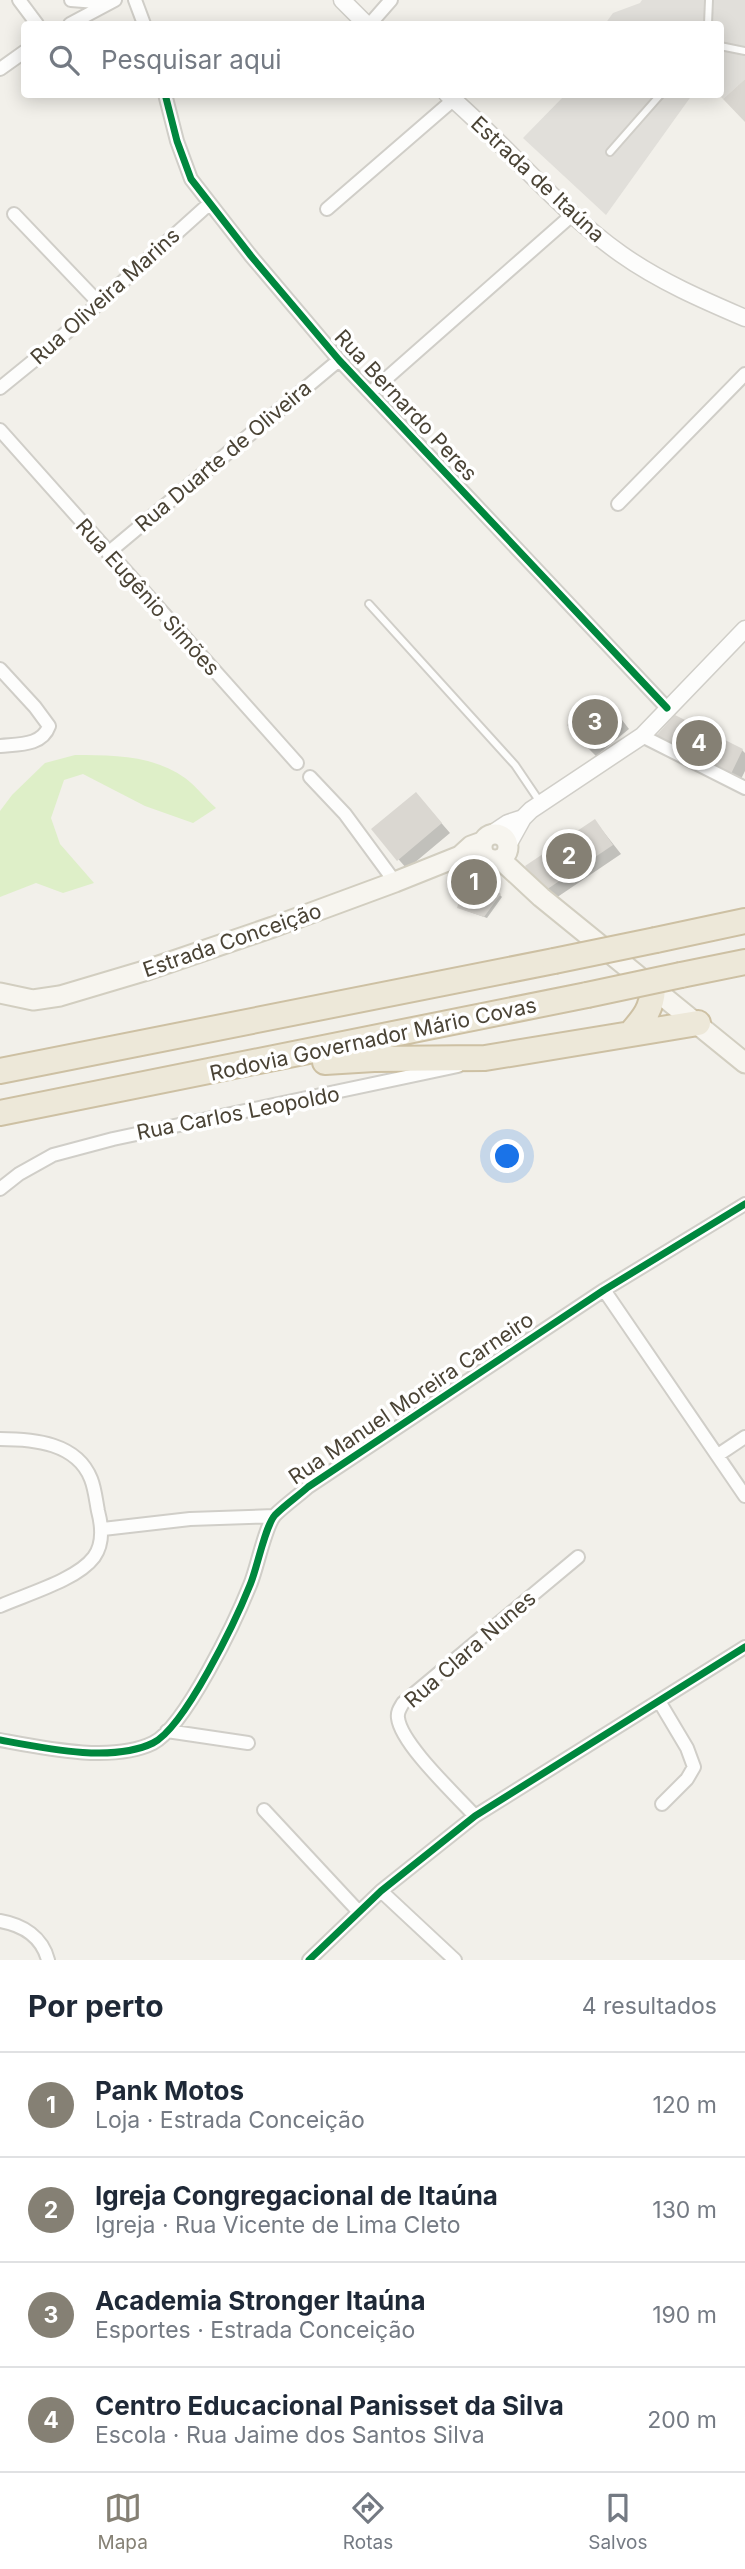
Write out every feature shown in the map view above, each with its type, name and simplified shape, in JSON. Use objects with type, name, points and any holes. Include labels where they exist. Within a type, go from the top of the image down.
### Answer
[{"type":"highway","name":"Rodovia Governador Mário Covas","points":[[0,1071],[745,921]]},
{"type":"highway","name":"Rodovia Governador Mário Covas","points":[[0,1113],[745,962]]},
{"type":"highway","points":[[631,1033],[649,1012],[653,988]]},
{"type":"highway","points":[[195,1075],[351,1060],[485,1058],[698,1023]]},
{"type":"main road","name":"Estrada Conceição","points":[[0,993],[33,1000],[70,993],[273,928],[460,856],[496,848]]},
{"type":"main road","points":[[496,848],[541,897],[745,1063]]},
{"type":"street","points":[[19,0],[35,21]]},
{"type":"street","points":[[71,0],[113,1]]},
{"type":"street","points":[[135,0],[143,21]]},
{"type":"street","points":[[342,0],[365,21]]},
{"type":"street","points":[[371,21],[391,0]]},
{"type":"street","points":[[75,21],[113,1]]},
{"type":"street","points":[[0,69],[21,54]]},
{"type":"street","name":"Rua Bernardo Peres","points":[[167,98],[177,141],[191,179],[209,204],[339,360],[667,708]]},
{"type":"street","points":[[327,209],[449,98]]},
{"type":"street","name":"Estrada de Itaúna","points":[[451,98],[572,215],[622,255],[675,286],[745,318]]},
{"type":"street","name":"Rua Oliveira Marins","points":[[0,388],[48,349],[209,204]]},
{"type":"street","points":[[14,214],[98,302]]},
{"type":"street","points":[[370,392],[572,215]]},
{"type":"street","name":"Rua Duarte de Oliveira","points":[[108,553],[339,360]]},
{"type":"street","points":[[618,504],[745,374]]},
{"type":"street","name":"Rua Eugênio Simões","points":[[0,430],[297,763]]},
{"type":"street","points":[[496,848],[523,818],[541,803],[642,736],[745,629]]},
{"type":"street","points":[[0,669],[49,726],[46,735],[37,741],[0,747]]},
{"type":"street","points":[[642,736],[745,788]]},
{"type":"street","points":[[310,777],[345,814],[395,882]]},
{"type":"street","name":"Rua Carlos Leopoldo","points":[[0,1189],[19,1174],[53,1155],[113,1139],[442,1071],[485,1058]]},
{"type":"street","name":"Rua Manuel Moreira Carneiro","points":[[0,1740],[77,1753],[143,1747],[156,1742],[195,1693],[222,1646],[251,1584],[274,1517],[308,1487],[604,1290],[745,1204]]},
{"type":"street","points":[[604,1290],[745,1496]]},
{"type":"street","points":[[718,1455],[745,1437]]},
{"type":"street","points":[[0,1439],[28,1439],[58,1447],[79,1459],[91,1479],[103,1529],[99,1548],[93,1558],[75,1573],[0,1606]]},
{"type":"street","points":[[103,1529],[190,1519],[274,1517]]},
{"type":"street","name":"Rua Clara Nunes","points":[[475,1815],[406,1740],[398,1721],[398,1713],[403,1703],[578,1557]]},
{"type":"street","points":[[309,1960],[381,1891],[475,1815],[745,1647]]},
{"type":"street","points":[[659,1701],[687,1748],[694,1767],[687,1779],[662,1804]]},
{"type":"street","points":[[167,1731],[248,1743]]},
{"type":"street","points":[[264,1810],[359,1912]]},
{"type":"street","points":[[381,1891],[455,1960]]},
{"type":"street","points":[[0,1921],[16,1924],[30,1933],[45,1947],[48,1960]]},
{"type":"lane","points":[[708,21],[709,0]]},
{"type":"lane","points":[[724,47],[745,51]]},
{"type":"lane","points":[[610,152],[657,98]]},
{"type":"lane","points":[[369,604],[515,765],[541,803]]},
{"type":"green space","points":[[75,755],[118,756],[160,765],[185,778],[216,808],[193,823],[145,806],[83,774],[64,780],[51,818],[60,844],[94,883],[63,893],[36,883],[0,897],[0,811],[12,795],[45,763]]},
{"type":"shaded area","points":[[642,0],[745,0],[745,79],[722,98],[724,21],[607,21],[613,13]]},
{"type":"shaded area","points":[[562,98],[690,98],[606,215],[523,138]]},
{"type":"building","points":[[745,79],[745,122],[723,99]]},
{"type":"building","points":[[603,696],[622,719],[586,748],[567,725]]},
{"type":"building","points":[[675,715],[743,749],[730,776],[654,738]]},
{"type":"building","points":[[416,792],[442,823],[397,861],[371,829]]},
{"type":"building","points":[[595,819],[613,845],[543,892],[525,866]]},
{"type":"building","points":[[468,870],[501,894],[484,917],[457,908]]},
{"type":"cycle path","points":[[166,98],[177,141],[191,179],[251,256],[339,360],[667,708]]},
{"type":"cycle path","points":[[0,1740],[56,1750],[98,1753],[136,1749],[153,1743],[166,1733],[180,1716],[222,1646],[253,1578],[268,1528],[279,1511],[308,1487],[604,1290],[745,1204]]},
{"type":"cycle path","points":[[309,1960],[381,1891],[475,1816],[745,1647]]},
{"type":"place","name":"Academia Stronger Itaúna","points":[[595,722]]},
{"type":"place","name":"Centro Educacional Panisset da Silva","points":[[699,743]]},
{"type":"place","name":"Igreja Congregacional de Itaúna","points":[[569,856]]},
{"type":"place","name":"Pank Motos","points":[[474,882]]}]
